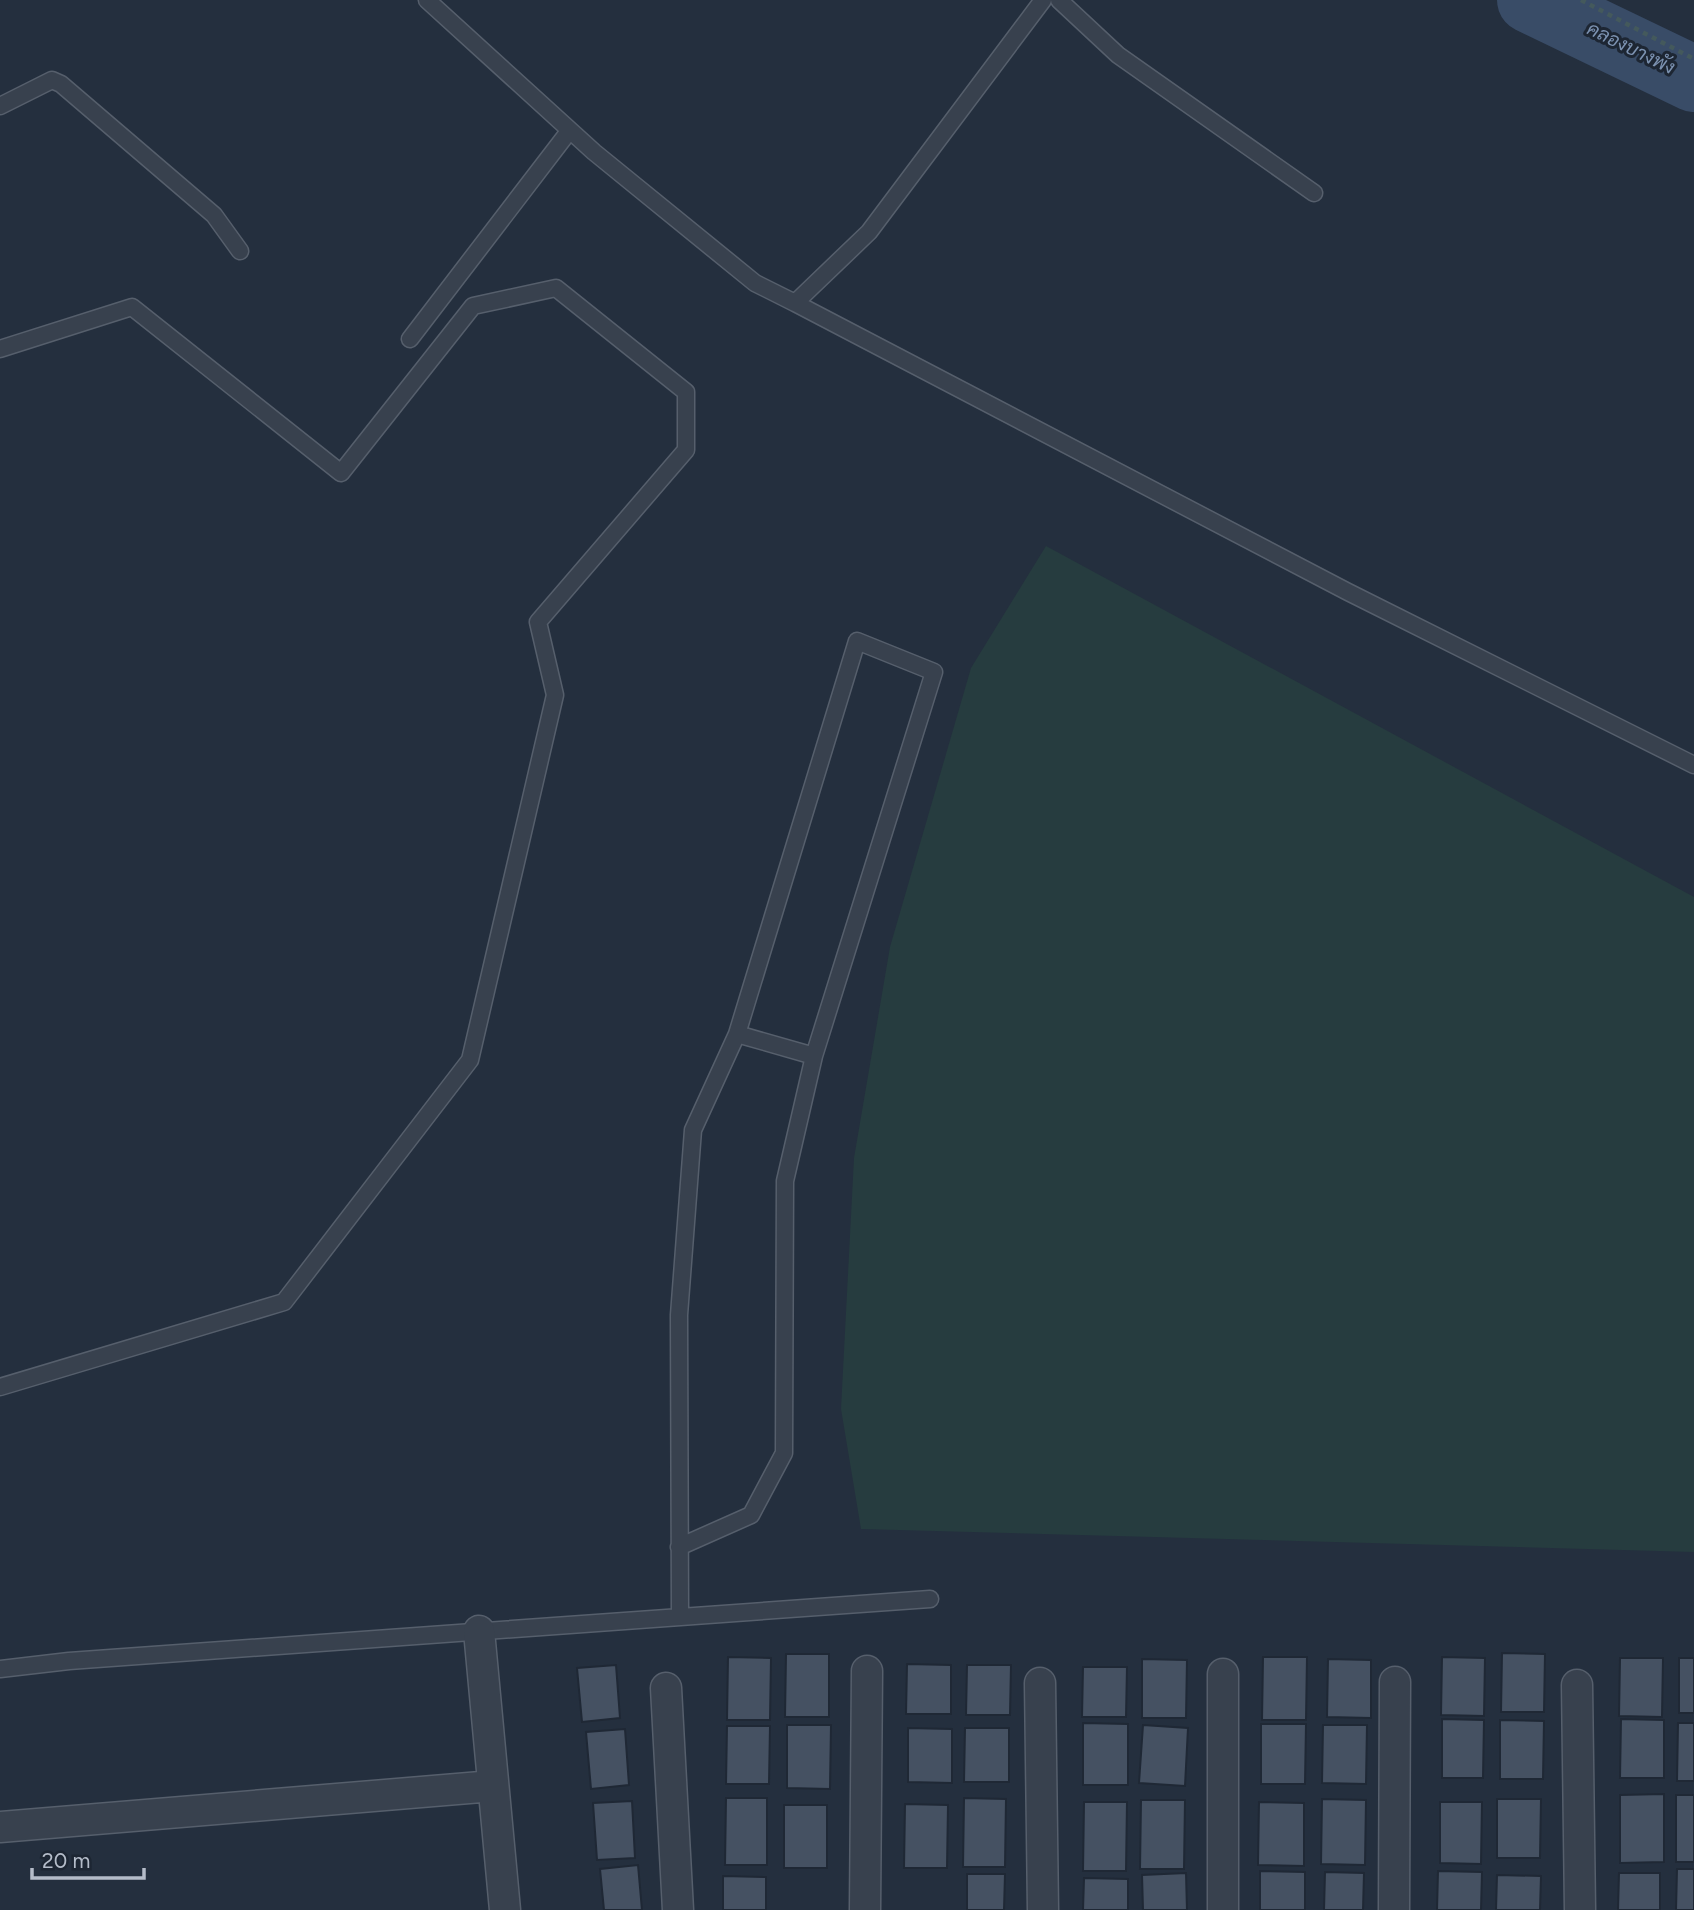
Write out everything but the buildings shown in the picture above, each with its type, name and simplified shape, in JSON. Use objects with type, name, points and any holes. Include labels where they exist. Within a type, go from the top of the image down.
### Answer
[{"type":"street","points":[[479,1631],[505,1910]]},
{"type":"street","points":[[865,1910],[867,1671]]},
{"type":"street","points":[[1223,1674],[1223,1910]]},
{"type":"street","points":[[1394,1910],[1395,1682]]},
{"type":"street","points":[[1040,1683],[1043,1910]]},
{"type":"street","points":[[1577,1685],[1580,1910]]},
{"type":"street","points":[[666,1688],[678,1910]]},
{"type":"street","points":[[0,1827],[493,1786]]},
{"type":"lane","points":[[427,0],[570,130],[755,283],[1348,592],[1694,765]]},
{"type":"lane","points":[[795,303],[869,232],[1043,0]]},
{"type":"lane","points":[[1059,0],[1118,55],[1314,194]]},
{"type":"lane","points":[[0,106],[52,80],[61,84],[214,215],[240,251]]},
{"type":"lane","points":[[410,339],[570,130]]},
{"type":"lane","points":[[0,349],[132,307],[341,473],[473,306],[556,288],[686,392],[686,450],[538,622],[555,695],[470,1060],[284,1302],[0,1387]]},
{"type":"lane","points":[[679,1547],[751,1515],[784,1453],[785,1181],[814,1056],[934,672],[857,641],[737,1034],[692,1130],[679,1315],[679,1547],[680,1617]]},
{"type":"lane","points":[[737,1034],[814,1056]]},
{"type":"lane","points":[[0,1668],[930,1599]]},
{"type":"path","points":[[1581,0],[1694,59]]},
{"type":"green space","points":[[1046,546],[1694,897],[1694,1552],[861,1529],[841,1409],[854,1158],[890,947],[971,668]]},
{"type":"waterway","name":"คลองบางพัง","points":[[1530,0],[1694,79]]}]
